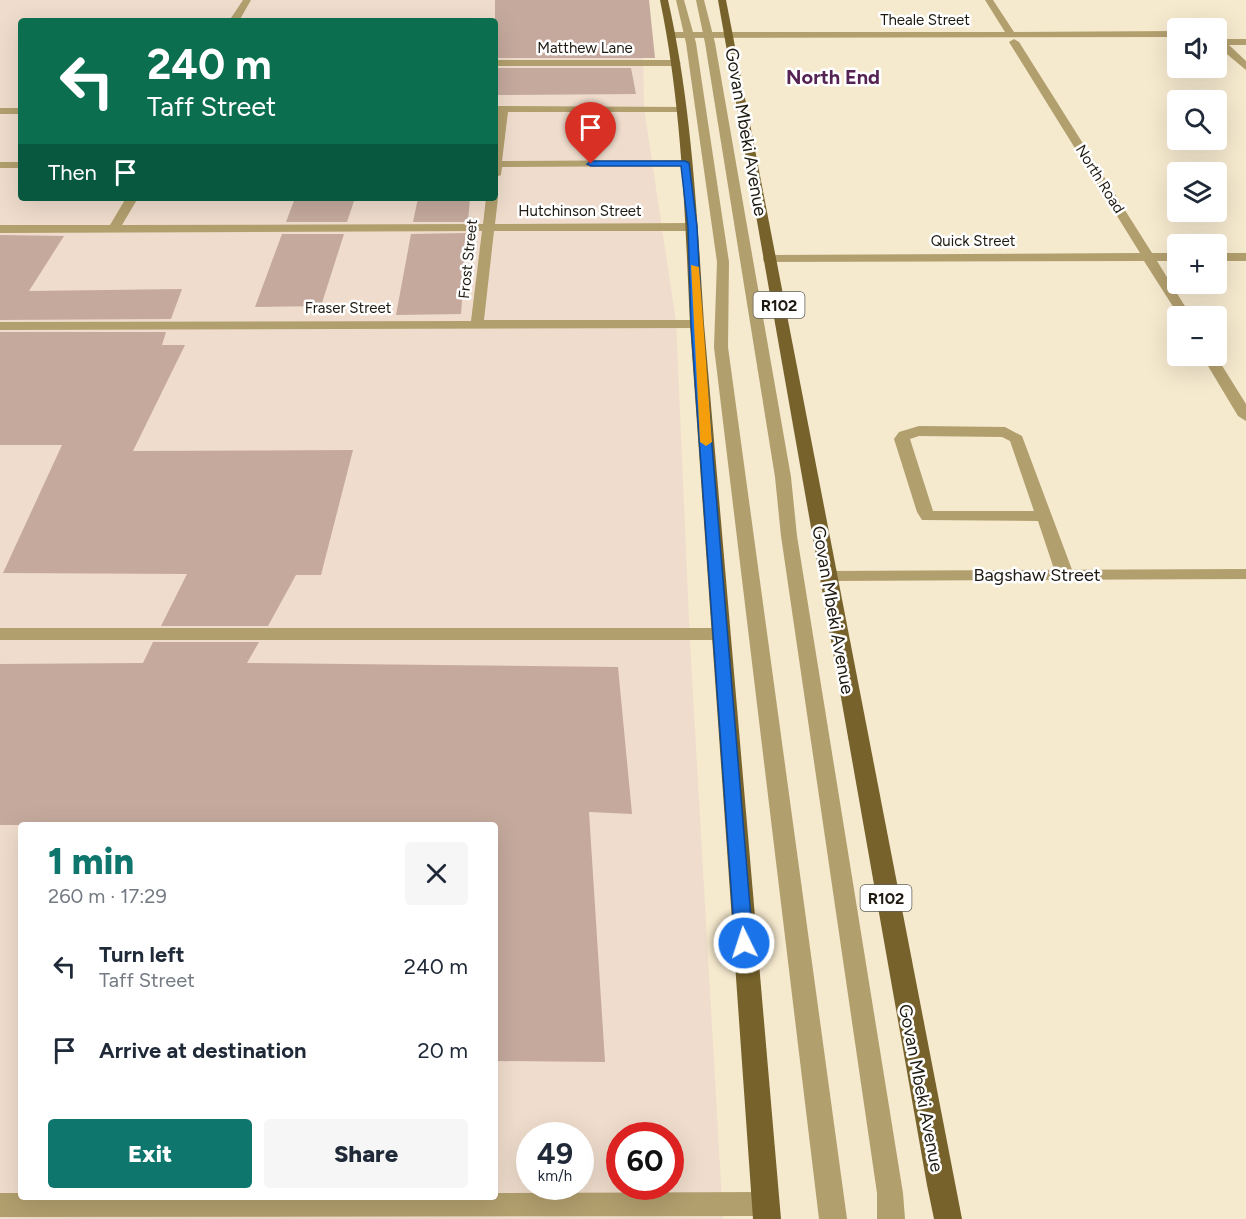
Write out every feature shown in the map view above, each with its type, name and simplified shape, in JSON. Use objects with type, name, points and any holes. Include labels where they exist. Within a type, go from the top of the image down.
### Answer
[{"type":"main road","points":[[664,0],[682,39],[676,63],[692,227],[697,324],[766,1211]]},
{"type":"main road","name":"Govan Mbeki Avenue","points":[[722,0],[933,1151],[948,1219]]},
{"type":"street","points":[[236,18],[247,0]]},
{"type":"street","points":[[680,0],[682,39],[723,262],[721,347],[833,1219]]},
{"type":"street","points":[[700,0],[709,39],[783,477],[789,536],[890,1193],[891,1219]]},
{"type":"street","name":"North Road","points":[[989,0],[1179,306]]},
{"type":"street","name":"Theale Street","points":[[682,39],[1013,38],[1167,34]]},
{"type":"street","points":[[1227,37],[1246,34]]},
{"type":"street","name":"Theale Street","points":[[1013,38],[1167,42]]},
{"type":"street","points":[[1227,40],[1246,42]]},
{"type":"street","points":[[1227,48],[1246,67]]},
{"type":"street","name":"Matthew Lane","points":[[498,63],[676,63]]},
{"type":"street","points":[[498,127],[499,109],[680,109]]},
{"type":"street","points":[[0,111],[18,111]]},
{"type":"street","points":[[498,164],[685,163]]},
{"type":"street","points":[[0,165],[18,165]]},
{"type":"street","points":[[114,228],[130,201]]},
{"type":"street","name":"Frost Street","points":[[477,324],[492,201]]},
{"type":"street","name":"Hutchinson Street","points":[[0,229],[692,227]]},
{"type":"street","name":"Quick Street","points":[[769,259],[1167,257]]},
{"type":"street","points":[[1227,257],[1246,257]]},
{"type":"street","name":"Fraser Street","points":[[0,326],[697,324]]},
{"type":"street","points":[[1215,366],[1246,416]]},
{"type":"street","points":[[1045,516],[928,516],[902,439],[904,435],[919,431],[999,432],[1012,435],[1017,439],[1045,516],[1065,575]]},
{"type":"street","name":"Bagshaw Street","points":[[828,576],[1246,574]]},
{"type":"street","points":[[0,634],[721,634]]},
{"type":"street","points":[[0,1205],[766,1211]]},
{"type":"shaded area","points":[[0,0],[642,0],[644,108],[676,322],[690,643],[723,1219],[0,1219]]},
{"type":"building","points":[[495,0],[649,0],[655,58],[498,58],[498,18],[495,18]]},
{"type":"building","points":[[498,68],[631,68],[636,94],[498,95]]},
{"type":"building","points":[[294,201],[354,201],[347,222],[286,222]]},
{"type":"building","points":[[417,201],[470,201],[468,222],[413,222]]},
{"type":"building","points":[[467,233],[461,314],[396,315],[411,234]]},
{"type":"building","points":[[282,234],[344,234],[321,306],[255,307]]},
{"type":"building","points":[[0,235],[64,236],[29,291],[182,289],[171,319],[0,320]]},
{"type":"building","points":[[0,332],[166,332],[162,345],[185,345],[133,451],[353,450],[321,575],[296,575],[268,626],[161,626],[187,574],[3,573],[62,445],[0,445]]},
{"type":"building","points":[[153,642],[259,642],[247,663],[618,667],[632,814],[589,812],[605,1062],[498,1061],[498,822],[18,822],[18,825],[0,825],[0,664],[143,663]]},
{"type":"slow traffic","points":[[694,267],[706,442]]},
{"type":"district","name":"North End","points":[[833,77]]},
{"type":"route","points":[[591,164],[685,163],[692,227],[697,324],[744,943]]}]
